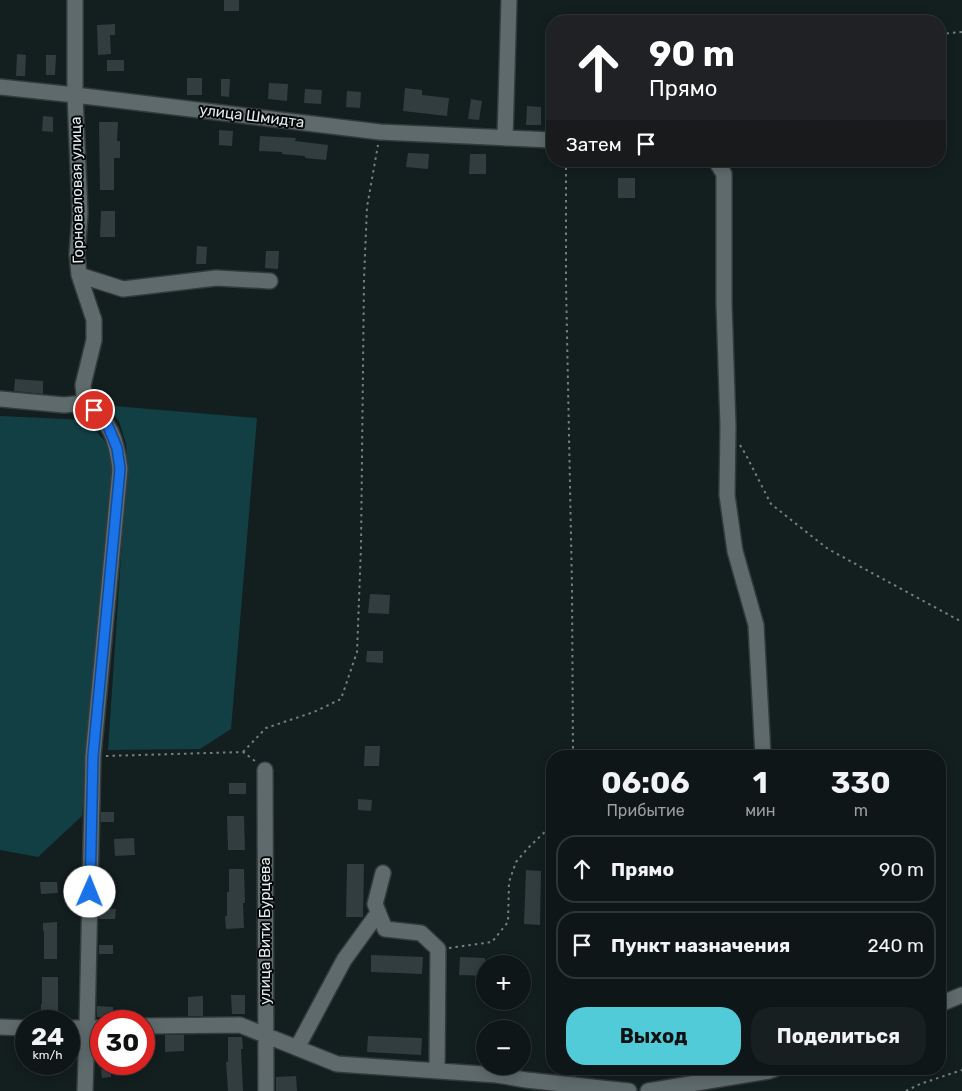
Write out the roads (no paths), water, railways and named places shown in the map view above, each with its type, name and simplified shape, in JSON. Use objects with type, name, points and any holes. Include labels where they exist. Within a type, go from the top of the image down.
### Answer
[{"type":"street","name":"Горноваловая улица","points":[[75,0],[75,95],[80,214],[77,254],[79,275],[123,289],[216,278],[270,281]]},
{"type":"street","points":[[505,138],[509,0]]},
{"type":"street","name":"улица Шмидта","points":[[0,87],[380,132],[546,140]]},
{"type":"street","points":[[720,167],[724,174],[724,303],[728,426],[727,495],[735,551],[756,625],[763,750]]},
{"type":"street","points":[[79,275],[94,320],[94,340],[83,384],[85,403]]},
{"type":"street","points":[[0,399],[64,404],[85,403],[108,426],[117,448],[120,469],[93,756],[94,1010]]},
{"type":"street","name":"улица Вити Бурцева","points":[[265,770],[266,1091]]},
{"type":"street","points":[[383,873],[375,904],[385,928],[421,933],[438,949],[437,1071]]},
{"type":"street","points":[[296,1048],[344,960],[378,913]]},
{"type":"street","points":[[946,1002],[962,995]]},
{"type":"street","points":[[155,1026],[240,1025],[337,1064],[497,1075],[629,1091]]},
{"type":"street","points":[[0,1027],[15,1028]]},
{"type":"street","points":[[85,1091],[90,1056]]},
{"type":"street","points":[[648,1091],[745,1075]]}]
